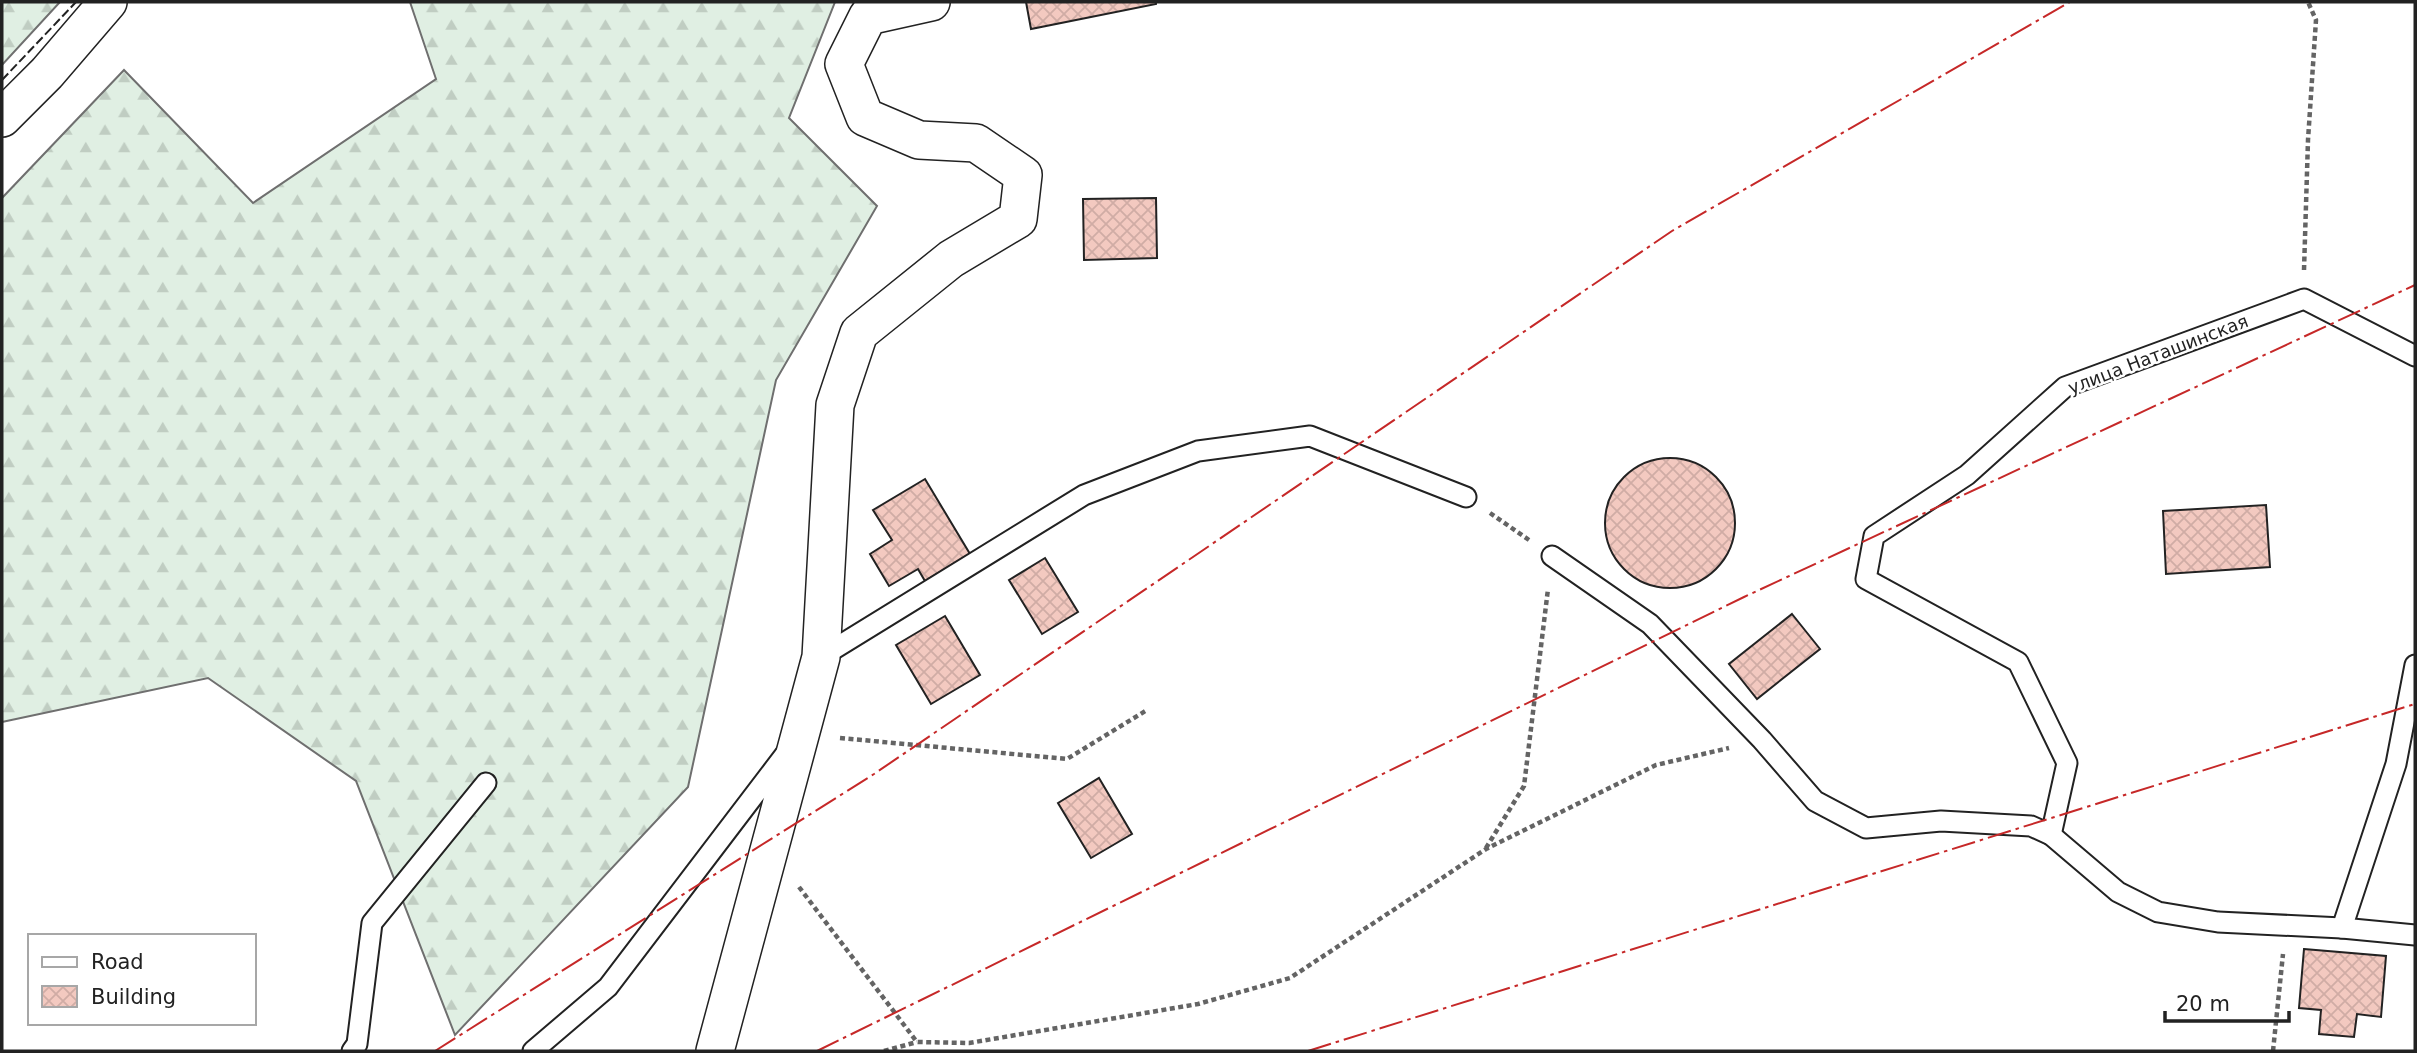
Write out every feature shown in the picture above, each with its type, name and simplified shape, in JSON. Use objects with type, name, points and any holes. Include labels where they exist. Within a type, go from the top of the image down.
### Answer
[{"type":"street","points":[[2,118],[47,73],[108,2]]},
{"type":"street","points":[[715,1051],[821,657],[835,405],[859,333],[951,259],[1018,219],[1023,175],[976,143],[919,140],[865,117],[844,64],[868,16],[931,2]]},
{"type":"lane","points":[[2304,299],[2415,356]]},
{"type":"lane","name":"улица Наташинская","points":[[2051,835],[2067,763],[2018,662],[1866,579],[1874,536],[1967,475],[2065,387],[2304,299]]},
{"type":"lane","points":[[821,657],[1084,495],[1198,451],[1310,436],[1466,497]]},
{"type":"lane","points":[[1552,555],[1650,624],[1762,740],[1815,801],[1866,828],[1941,821],[2031,827],[2051,835],[2118,892],[2158,912],[2218,922],[2342,928],[2415,935]]},
{"type":"lane","points":[[2342,928],[2396,764],[2415,665]]},
{"type":"lane","points":[[533,1051],[608,987],[800,734]]},
{"type":"lane","points":[[352,1051],[357,1044],[372,923],[486,782]]},
{"type":"path","points":[[2304,299],[2308,140],[2316,20],[2308,2]]},
{"type":"path","points":[[1466,497],[1552,555],[1524,786],[1486,849]]},
{"type":"path","points":[[800,734],[1068,759],[1147,710]]},
{"type":"path","points":[[884,1051],[917,1042],[970,1042],[1184,1006],[1290,978],[1486,849],[1656,765],[1762,740]]},
{"type":"path","points":[[769,848],[917,1042]]},
{"type":"path","points":[[2273,1051],[2286,925]]},
{"type":"green space","points":[[2,2],[60,2],[2,65]]},
{"type":"green space","points":[[410,2],[835,2],[789,118],[877,206],[776,380],[688,787],[455,1035],[356,781],[208,678],[2,722],[2,198],[124,70],[253,203],[436,79]]},
{"type":"building","points":[[1026,2],[1156,2],[1156,4],[1031,29]]},
{"type":"building","points":[[1156,198],[1157,258],[1084,260],[1083,199]]},
{"type":"building","points":[[1670,458],[1695,463],[1716,477],[1730,498],[1735,523],[1730,548],[1716,569],[1695,583],[1670,588],[1645,583],[1624,569],[1610,548],[1605,523],[1610,498],[1624,477],[1645,463]]},
{"type":"building","points":[[925,479],[970,554],[925,581],[918,569],[889,586],[870,554],[892,540],[873,510]]},
{"type":"building","points":[[2266,505],[2270,567],[2166,574],[2163,511]]},
{"type":"building","points":[[1045,558],[1078,612],[1042,634],[1009,580]]},
{"type":"building","points":[[1792,614],[1820,649],[1757,699],[1729,664]]},
{"type":"building","points":[[945,616],[980,675],[931,704],[896,645]]},
{"type":"building","points":[[1099,778],[1132,834],[1091,858],[1058,803]]},
{"type":"building","points":[[2304,949],[2386,956],[2381,1017],[2357,1014],[2354,1037],[2319,1034],[2321,1010],[2299,1008]]},
{"type":"fence","points":[[2,80],[76,2]]},
{"type":"power","points":[[435,1051],[874,774],[1672,231],[2070,2]]},
{"type":"power","points":[[817,1051],[1744,597],[2415,285]]},
{"type":"power","points":[[1308,1051],[2415,704]]}]
